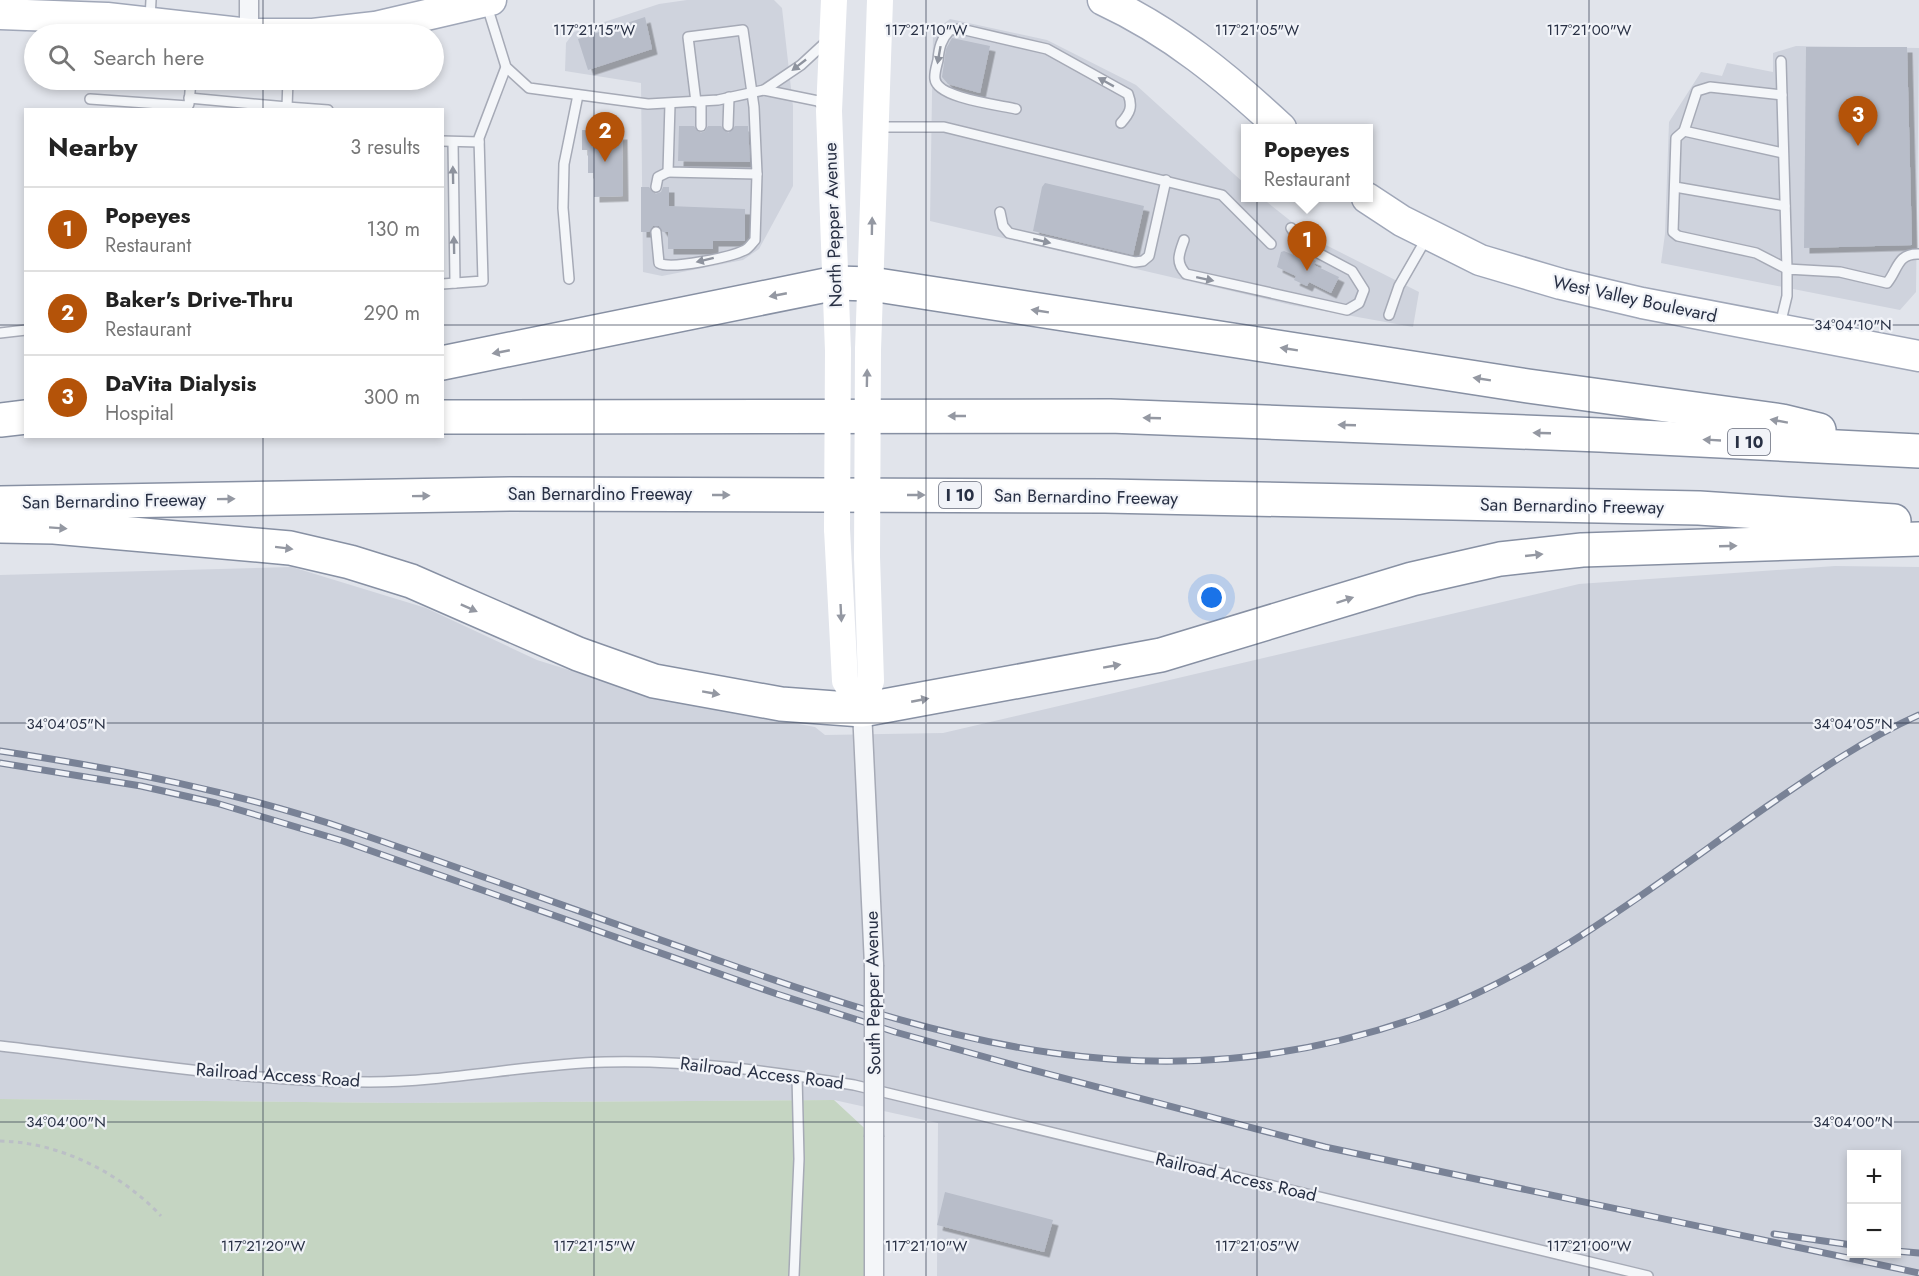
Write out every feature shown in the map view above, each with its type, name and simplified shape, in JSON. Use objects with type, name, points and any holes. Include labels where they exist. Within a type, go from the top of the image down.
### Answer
[{"type":"highway","points":[[444,363],[836,283],[871,284],[1528,386],[1782,421],[1908,450]]},
{"type":"highway","name":"I 10","points":[[444,417],[1110,416],[1908,450]]},
{"type":"highway","points":[[0,420],[24,417]]},
{"type":"highway","points":[[0,428],[24,427]]},
{"type":"highway","name":"San Bernardino Freeway","points":[[0,503],[510,494],[1093,496],[1699,508],[1919,523]]},
{"type":"highway","points":[[0,526],[77,529],[290,548],[350,562],[411,582],[578,654],[654,681],[769,702],[862,710],[1161,655],[1412,579],[1500,559],[1582,550],[1919,539]]},
{"type":"main road","name":"North Pepper Avenue","points":[[834,0],[829,111],[838,351],[837,449]]},
{"type":"main road","name":"North Pepper Avenue","points":[[866,449],[874,126],[880,0]]},
{"type":"main road","points":[[1103,0],[1146,20],[1201,58],[1275,124]]},
{"type":"main road","points":[[383,24],[428,8],[488,1]]},
{"type":"main road","points":[[0,14],[107,18],[151,11],[180,24]]},
{"type":"main road","name":"West Valley Boulevard","points":[[1373,201],[1480,260],[1561,284],[1642,303],[1919,356]]},
{"type":"main road","name":"South Pepper Avenue","points":[[837,449],[838,555],[844,681],[862,710]]},
{"type":"main road","name":"South Pepper Avenue","points":[[862,710],[871,681],[866,449]]},
{"type":"street","points":[[249,0],[249,24]]},
{"type":"street","name":"South Pepper Avenue","points":[[862,710],[874,965],[874,1276]]},
{"type":"lane","points":[[488,1],[507,67],[529,88],[648,104],[699,102],[764,90],[801,65],[831,38]]},
{"type":"lane","points":[[1016,109],[952,95],[938,86],[935,79],[940,46],[950,30],[961,29],[1047,49],[1128,94],[1132,103],[1130,112],[1121,123]]},
{"type":"lane","points":[[656,232],[656,253],[659,263],[663,266],[687,265],[744,250],[755,240],[757,174],[751,93],[743,30],[688,37],[701,126]]},
{"type":"lane","points":[[1779,329],[1787,296],[1781,61]]},
{"type":"lane","points":[[444,284],[483,281],[479,142],[481,127],[507,67]]},
{"type":"lane","points":[[1782,95],[1710,87],[1697,91],[1684,131],[1676,138],[1673,232],[1678,236],[1756,253],[1787,269],[1847,273],[1887,283],[1899,261],[1919,254]]},
{"type":"lane","points":[[189,105],[190,90]]},
{"type":"lane","points":[[90,99],[286,108],[287,90]]},
{"type":"lane","points":[[764,90],[818,101],[829,111]]},
{"type":"lane","points":[[568,279],[563,208],[564,164],[578,95]]},
{"type":"lane","points":[[728,126],[729,98]]},
{"type":"lane","points":[[668,171],[670,104]]},
{"type":"lane","points":[[874,126],[944,127],[1222,195],[1271,244]]},
{"type":"lane","points":[[1684,131],[1783,153]]},
{"type":"lane","points":[[444,141],[479,142]]},
{"type":"lane","points":[[453,142],[455,283]]},
{"type":"lane","points":[[700,162],[700,172]]},
{"type":"lane","points":[[727,173],[728,162]]},
{"type":"lane","points":[[656,187],[658,177],[668,171],[757,174]]},
{"type":"lane","points":[[1000,212],[1003,226],[1009,233],[1135,262],[1143,261],[1149,256],[1166,180]]},
{"type":"lane","points":[[1675,187],[1785,206]]},
{"type":"lane","points":[[1184,240],[1178,256],[1179,267],[1185,274],[1347,310],[1359,303],[1364,290],[1352,271],[1303,245],[1291,228]]},
{"type":"lane","points":[[1389,315],[1399,286],[1429,234]]},
{"type":"lane","points":[[0,333],[24,330]]},
{"type":"lane","name":"Railroad Access Road","points":[[0,1046],[289,1080],[372,1082],[603,1062],[688,1063],[797,1076],[854,1085],[1648,1276]]},
{"type":"lane","points":[[794,1276],[799,1159],[797,1076]]},
{"type":"path","points":[[0,1141],[25,1141],[48,1146],[78,1159],[117,1180],[149,1203],[161,1216]]},
{"type":"shaded area","points":[[687,0],[774,0],[782,8],[793,106],[793,186],[759,249],[743,260],[662,276],[643,272],[641,83],[565,71],[566,43],[574,32],[659,4]]},
{"type":"shaded area","points":[[950,19],[1047,40],[1136,85],[1241,180],[1241,202],[1267,202],[1312,238],[1419,292],[1413,327],[1291,305],[930,221],[933,32]]},
{"type":"shaded area","points":[[1796,46],[1919,48],[1916,292],[1900,310],[1661,263],[1665,234],[1669,122],[1701,72],[1722,76],[1727,63],[1773,72],[1773,53]]},
{"type":"shaded area","points":[[1835,566],[1919,567],[1919,1276],[937,1276],[938,1123],[834,1100],[402,1103],[0,1099],[0,575],[292,567],[426,608],[537,660],[658,698],[815,727],[825,735],[943,733],[1579,584]]},
{"type":"green space","points":[[0,1099],[402,1103],[834,1100],[874,1137],[884,1276],[0,1276]]},
{"type":"building","points":[[645,17],[652,49],[588,70],[578,39]]},
{"type":"building","points":[[952,38],[990,46],[980,93],[948,84],[942,77],[946,49]]},
{"type":"building","points":[[1806,47],[1907,47],[1912,245],[1804,248]]},
{"type":"building","points":[[679,126],[694,126],[700,133],[708,126],[721,126],[728,133],[735,126],[748,126],[750,162],[678,161]]},
{"type":"building","points":[[582,130],[602,130],[602,135],[622,134],[623,196],[594,197],[594,173],[588,173],[588,150],[582,150]]},
{"type":"building","points":[[1045,183],[1144,206],[1133,255],[1033,231],[1042,187]]},
{"type":"building","points":[[641,187],[649,187],[655,194],[661,192],[663,187],[669,187],[669,206],[745,209],[745,241],[713,241],[713,249],[668,249],[668,232],[663,232],[659,226],[653,226],[649,232],[641,232]]},
{"type":"building","points":[[1284,251],[1298,257],[1300,254],[1316,261],[1314,265],[1339,277],[1331,293],[1309,282],[1307,286],[1294,280],[1296,276],[1277,267],[1281,252]]},
{"type":"building","points":[[945,1192],[1053,1220],[1044,1252],[937,1225]]},
{"type":"railway","points":[[0,751],[178,783],[309,817],[794,987],[882,1015],[969,1037],[1055,1053],[1142,1061],[1230,1058],[1321,1045],[1416,1018],[1464,999],[1555,952],[1643,895],[1823,768],[1860,745],[1919,715]]},
{"type":"railway","points":[[0,763],[141,786],[216,803],[343,841],[777,994],[895,1032],[1014,1065],[1325,1147],[1919,1273]]},
{"type":"railway","points":[[1774,1234],[1847,1244]]},
{"type":"railway","points":[[1901,1251],[1919,1253]]},
{"type":"place","name":"DaVita Dialysis","points":[[1858,146]]},
{"type":"place","name":"Baker's Drive-Thru","points":[[605,162]]},
{"type":"place","name":"Popeyes","points":[[1307,271]]}]
